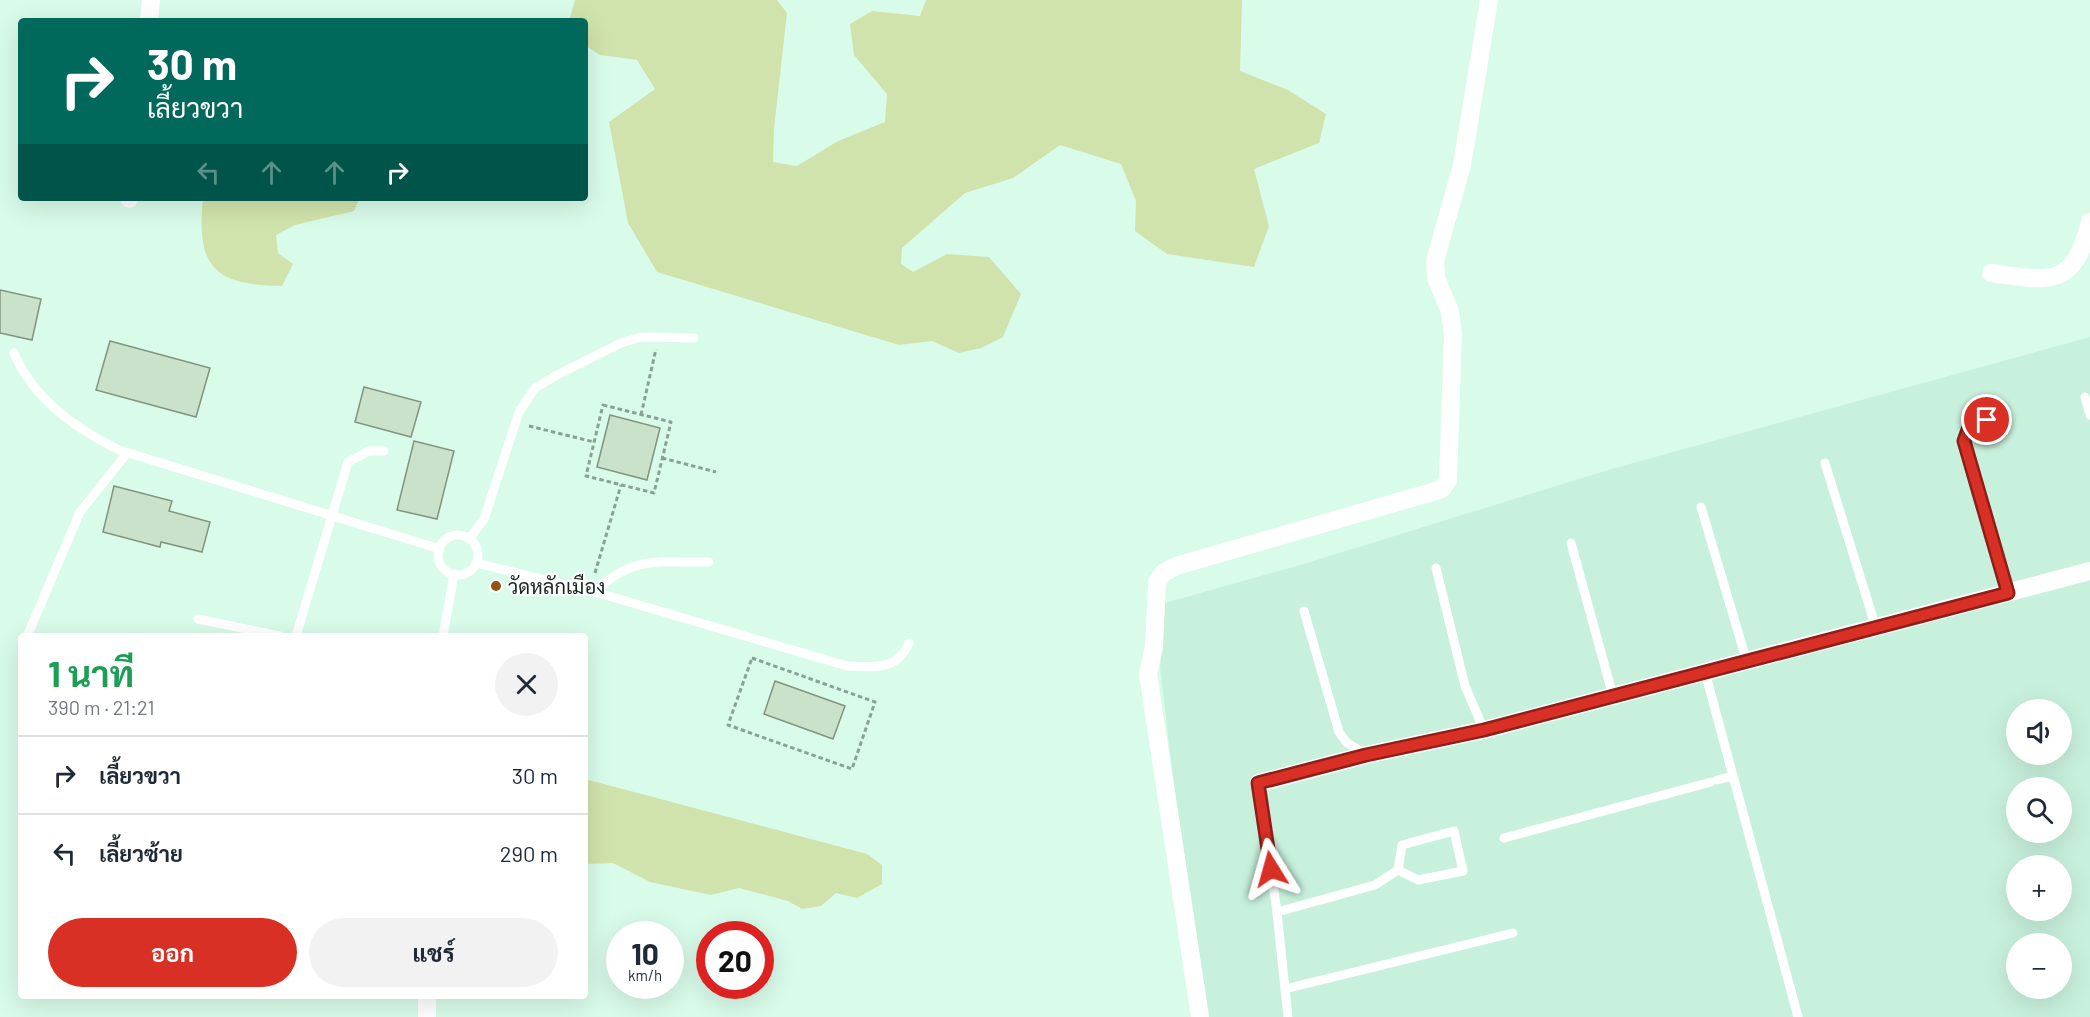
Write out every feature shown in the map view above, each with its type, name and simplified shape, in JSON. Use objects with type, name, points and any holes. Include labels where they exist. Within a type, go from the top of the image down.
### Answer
[{"type":"street","points":[[149,18],[151,0]]},
{"type":"street","points":[[1200,1017],[1148,674],[1154,646],[1157,582],[1163,573],[1176,566],[1442,489],[1448,480],[1453,334],[1450,311],[1436,278],[1435,261],[1462,165],[1489,0]]},
{"type":"street","points":[[1991,273],[2036,279],[2055,277],[2069,271],[2081,251],[2090,222]]},
{"type":"street","points":[[1258,783],[1366,755],[1484,730],[2090,571]]},
{"type":"street","points":[[427,999],[427,1017]]},
{"type":"lane","points":[[469,539],[484,519],[519,412],[535,388],[621,343],[641,338],[694,338]]},
{"type":"lane","points":[[14,352],[21,370],[57,410],[86,434],[127,453],[440,549]]},
{"type":"lane","points":[[2085,397],[2090,415]]},
{"type":"lane","points":[[1987,420],[1969,427],[1964,441],[2008,593]]},
{"type":"lane","points":[[297,633],[348,462],[369,451],[384,451]]},
{"type":"lane","points":[[28,633],[80,512],[127,453]]},
{"type":"lane","points":[[1826,463],[1876,628]]},
{"type":"lane","points":[[1701,507],[1747,662]]},
{"type":"lane","points":[[451,537],[469,539],[477,550],[476,563],[467,573],[454,574],[443,568],[440,563],[440,549],[451,537]]},
{"type":"lane","points":[[1571,543],[1613,696]]},
{"type":"lane","points":[[593,592],[613,574],[639,563],[709,562]]},
{"type":"lane","points":[[476,563],[593,592],[847,666],[875,667],[895,662],[904,655],[909,643]]},
{"type":"lane","points":[[1436,568],[1465,686],[1484,730]]},
{"type":"lane","points":[[444,633],[454,574]]},
{"type":"lane","points":[[1304,611],[1339,732],[1346,742],[1366,755]]},
{"type":"lane","points":[[198,620],[265,633]]},
{"type":"lane","points":[[1705,672],[1798,1017]]},
{"type":"lane","points":[[1504,838],[1733,776]]},
{"type":"lane","points":[[1258,783],[1278,912],[1288,1017]]},
{"type":"lane","points":[[1454,831],[1463,871],[1418,880],[1398,870],[1401,845],[1454,831]]},
{"type":"lane","points":[[1278,912],[1375,885],[1398,870]]},
{"type":"lane","points":[[1285,989],[1513,933]]},
{"type":"path","points":[[640,415],[659,337]]},
{"type":"path","points":[[603,405],[640,415],[671,422],[654,493],[586,476],[603,405]]},
{"type":"path","points":[[516,422],[594,442]]},
{"type":"path","points":[[662,458],[716,472]]},
{"type":"path","points":[[593,592],[621,485]]},
{"type":"path","points":[[752,658],[875,702],[852,769],[728,725],[752,658]]},
{"type":"shaded area","points":[[575,0],[777,0],[787,13],[774,129],[773,162],[797,166],[838,141],[885,122],[887,94],[854,55],[850,24],[872,11],[920,16],[926,0],[1242,0],[1240,71],[1288,90],[1326,114],[1319,143],[1254,169],[1269,226],[1254,267],[1167,254],[1135,231],[1136,201],[1121,164],[1060,145],[1013,178],[965,193],[902,248],[901,264],[913,272],[947,254],[989,257],[1021,294],[1003,337],[981,348],[959,353],[932,341],[899,345],[657,272],[628,223],[609,122],[655,89],[637,60],[600,55],[588,47],[588,18],[570,18]]},
{"type":"shaded area","points":[[203,201],[359,201],[354,211],[295,225],[276,235],[278,253],[293,264],[282,286],[240,282],[225,276],[214,268],[207,256],[203,241]]},
{"type":"shaded area","points":[[2090,337],[2090,1017],[1209,1017],[1173,778],[1160,667],[1165,603],[1307,563],[1608,470]]},
{"type":"shaded area","points":[[588,780],[867,854],[882,865],[882,884],[857,898],[836,893],[821,906],[802,909],[788,901],[739,888],[711,895],[650,882],[613,863],[588,864]]},
{"type":"building","points":[[0,290],[41,299],[32,340],[0,333]]},
{"type":"building","points":[[110,341],[210,368],[196,417],[96,390]]},
{"type":"building","points":[[364,387],[421,402],[411,437],[355,422]]},
{"type":"building","points":[[610,415],[660,428],[647,480],[597,467]]},
{"type":"building","points":[[414,441],[454,451],[437,519],[397,510]]},
{"type":"building","points":[[114,486],[172,501],[169,511],[210,522],[202,552],[161,542],[160,547],[103,532]]},
{"type":"building","points":[[775,681],[845,706],[833,739],[764,714]]},
{"type":"place","name":"วัดหลักเมือง","points":[[496,586]]},
{"type":"route","points":[[1271,869],[1258,783],[1366,755],[1484,730],[2008,593],[1964,441],[1969,427],[1987,420]]}]
